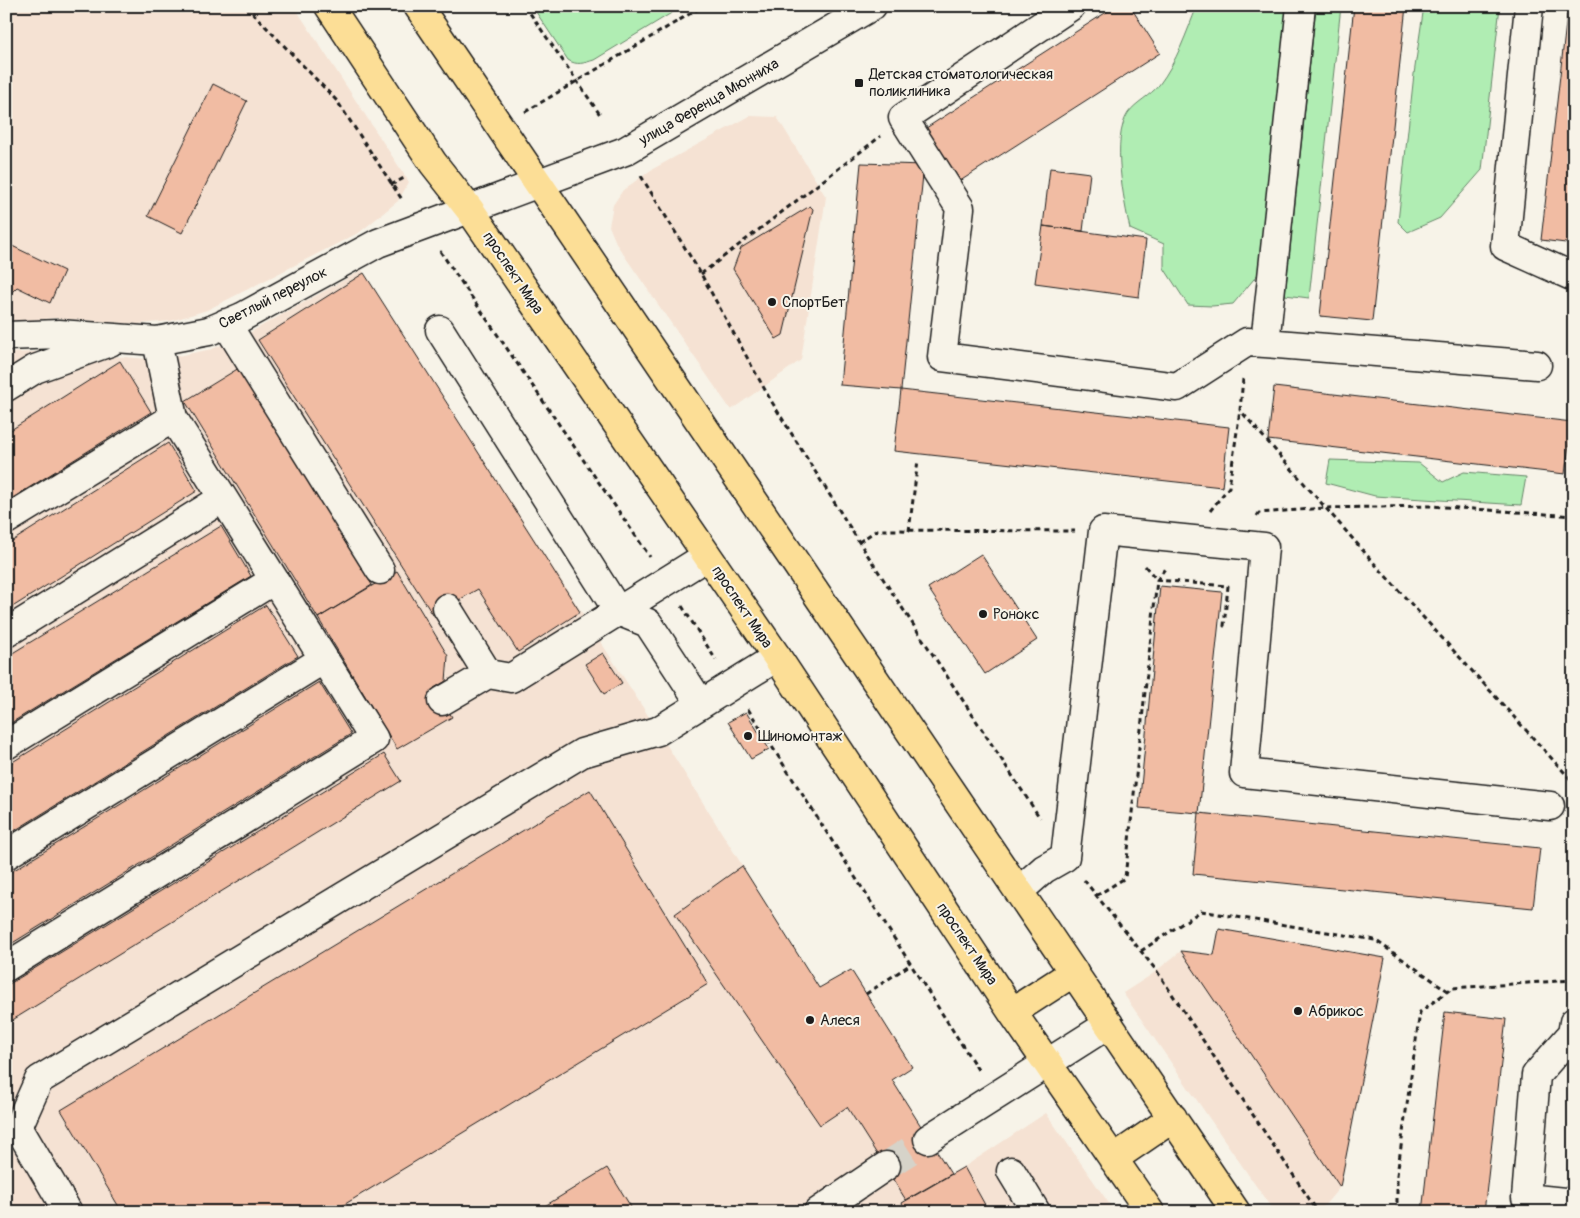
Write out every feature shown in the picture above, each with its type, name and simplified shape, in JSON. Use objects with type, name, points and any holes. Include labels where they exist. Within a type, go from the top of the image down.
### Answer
[{"type":"main road","name":"проспект Мира","points":[[329,6],[432,163],[470,210],[777,657],[1012,1012],[1150,1212]]},
{"type":"main road","points":[[418,6],[1236,1212]]},
{"type":"main road","points":[[1012,1012],[1074,972]]},
{"type":"main road","points":[[1113,1159],[1173,1118]]},
{"type":"street","name":"улица Ференца Мюнниха","points":[[470,210],[625,151],[872,6]]},
{"type":"street","points":[[1070,6],[903,118],[960,208],[942,357],[1177,386],[1256,343],[1537,365]]},
{"type":"street","points":[[1256,343],[1301,6]]},
{"type":"street","points":[[1529,6],[1505,246],[1574,277]]},
{"type":"street","name":"Светлый переулок","points":[[6,336],[59,334],[157,341],[209,330],[242,317],[378,243],[470,210]]},
{"type":"street","points":[[226,324],[380,570]]},
{"type":"street","points":[[440,330],[618,611],[648,623],[701,704]]},
{"type":"street","points":[[6,387],[35,370],[119,339]]},
{"type":"street","points":[[6,967],[374,739],[174,418],[157,341]]},
{"type":"street","points":[[6,368],[35,370]]},
{"type":"street","points":[[6,520],[174,418]]},
{"type":"street","points":[[6,633],[223,498]]},
{"type":"street","points":[[1019,891],[1044,869],[1065,857],[1103,531],[1264,547],[1244,774],[1550,806]]},
{"type":"street","points":[[442,701],[488,674],[511,678],[707,556]]},
{"type":"street","points":[[6,745],[274,580]]},
{"type":"street","points":[[447,608],[488,674]]},
{"type":"street","points":[[68,1212],[18,1127],[39,1080],[582,753],[658,731],[777,657]]},
{"type":"street","points":[[6,855],[324,660]]},
{"type":"street","points":[[1574,1022],[1572,1034],[1536,1075],[1526,1198],[1574,1204]]},
{"type":"street","points":[[928,1139],[1109,1024]]},
{"type":"street","points":[[818,1212],[886,1166]]},
{"type":"street","points":[[1011,1171],[1036,1212]]},
{"type":"path","points":[[246,6],[337,101],[391,185],[454,269],[666,582],[995,1096]]},
{"type":"path","points":[[525,6],[601,116]]},
{"type":"path","points":[[525,112],[703,6]]},
{"type":"path","points":[[701,274],[852,160],[903,118]]},
{"type":"path","points":[[639,173],[701,274],[770,399],[859,542],[1065,857],[1161,978],[1318,1212]]},
{"type":"path","points":[[391,185],[406,177]]},
{"type":"path","points":[[1096,896],[1125,878],[1157,580],[1229,487],[1240,410],[1256,343]]},
{"type":"path","points":[[1240,410],[1325,508],[1574,783]]},
{"type":"path","points":[[909,531],[918,460]]},
{"type":"path","points":[[1247,545],[1259,513],[1325,508],[1431,506],[1574,516]]},
{"type":"path","points":[[859,542],[877,530],[1103,531]]},
{"type":"path","points":[[1157,580],[1228,586],[1224,626],[1258,629]]},
{"type":"path","points":[[1141,951],[1201,911],[1376,940],[1448,992]]},
{"type":"path","points":[[866,994],[911,964]]},
{"type":"path","points":[[1397,1212],[1397,1176],[1420,1012],[1452,988],[1574,980]]},
{"type":"shaded area","points":[[6,6],[294,6],[409,182],[398,201],[360,232],[207,310],[171,321],[138,324],[55,318],[6,322]]},
{"type":"shaded area","points":[[750,116],[777,117],[826,197],[801,360],[731,410],[617,245],[609,226],[613,205],[623,190],[651,170]]},
{"type":"shaded area","points":[[362,270],[658,731],[819,988],[851,970],[912,1067],[892,1080],[951,1174],[1046,1113],[1115,1212],[6,1212],[6,353],[58,351],[158,360],[212,349],[249,333]]},
{"type":"shaded area","points":[[1219,929],[1385,958],[1340,1187],[1319,1212],[1274,1212],[1123,993],[1151,975],[1181,951],[1214,955]]},
{"type":"green space","points":[[532,6],[683,6],[594,60],[578,63],[568,60]]},
{"type":"green space","points":[[1197,6],[1298,6],[1259,273],[1233,304],[1212,306],[1188,305],[1164,268],[1164,244],[1130,229],[1120,170],[1120,138],[1128,113],[1159,85],[1165,76],[1181,47]]},
{"type":"green space","points":[[1316,6],[1341,6],[1309,298],[1285,295]]},
{"type":"green space","points":[[1424,6],[1500,6],[1482,170],[1440,218],[1408,232],[1398,222],[1414,74]]},
{"type":"green space","points":[[1330,460],[1419,463],[1443,482],[1464,472],[1526,477],[1521,505],[1375,496],[1326,483]]},
{"type":"building","points":[[1116,6],[1130,6],[1160,53],[957,183],[923,130]]},
{"type":"building","points":[[1354,6],[1406,6],[1372,321],[1320,316]]},
{"type":"building","points":[[1568,6],[1574,6],[1574,244],[1541,240]]},
{"type":"building","points":[[213,84],[247,101],[182,233],[148,216]]},
{"type":"building","points":[[861,163],[924,165],[901,390],[840,385]]},
{"type":"building","points":[[1050,168],[1090,173],[1083,231],[1043,226]]},
{"type":"building","name":"СпортБет","points":[[810,206],[813,209],[783,335],[776,339],[733,269],[741,248]]},
{"type":"building","points":[[1043,226],[1146,240],[1139,297],[1035,283]]},
{"type":"building","points":[[6,243],[64,271],[50,303],[17,287],[10,294],[6,292]]},
{"type":"building","points":[[364,273],[580,612],[518,652],[478,589],[433,615],[258,340]]},
{"type":"building","points":[[120,361],[151,412],[6,502],[6,433]]},
{"type":"building","points":[[239,368],[372,585],[318,618],[185,401]]},
{"type":"building","points":[[1274,387],[1572,422],[1565,474],[1268,440]]},
{"type":"building","points":[[901,390],[1229,427],[1222,487],[894,451]]},
{"type":"building","points":[[168,443],[197,491],[6,611],[6,545]]},
{"type":"building","points":[[221,526],[251,576],[6,726],[6,657]]},
{"type":"building","name":"Ронокс","points":[[981,554],[1037,640],[985,674],[928,588]]},
{"type":"building","points":[[397,571],[448,656],[446,681],[434,688],[452,717],[397,749],[318,618]]},
{"type":"building","points":[[1160,586],[1222,592],[1199,813],[1139,808]]},
{"type":"building","points":[[266,605],[298,656],[6,836],[6,766]]},
{"type":"building","points":[[603,653],[622,683],[604,694],[585,664]]},
{"type":"building","points":[[319,682],[351,734],[6,947],[6,875]]},
{"type":"building","name":"Шиномонтаж","points":[[746,712],[769,749],[751,759],[728,722]]},
{"type":"building","points":[[384,754],[401,781],[6,1024],[6,986]]},
{"type":"building","points":[[590,790],[708,984],[332,1212],[122,1212],[61,1110]]},
{"type":"building","points":[[1199,813],[1540,848],[1533,908],[1193,874]]},
{"type":"building","points":[[742,866],[819,988],[851,970],[912,1067],[892,1080],[951,1174],[906,1200],[847,1107],[820,1125],[675,914]]},
{"type":"building","name":"Абрикос","points":[[1219,929],[1385,958],[1340,1187],[1181,951],[1214,955]]},
{"type":"building","points":[[1445,1012],[1506,1019],[1484,1212],[1422,1212]]},
{"type":"building","points":[[964,1167],[989,1212],[907,1212],[902,1203]]},
{"type":"building","points":[[607,1168],[634,1212],[535,1212]]},
{"type":"tunnel","points":[[886,1166],[928,1139]]},
{"type":"place","name":"Детская стоматологическая поликлиника","points":[[859,83]]},
{"type":"place","name":"СпортБет","points":[[772,302]]},
{"type":"place","name":"Ронокс","points":[[983,614]]},
{"type":"place","name":"Шиномонтаж","points":[[748,736]]},
{"type":"place","name":"Абрикос","points":[[1298,1011]]},
{"type":"place","name":"Алеся","points":[[810,1020]]}]
